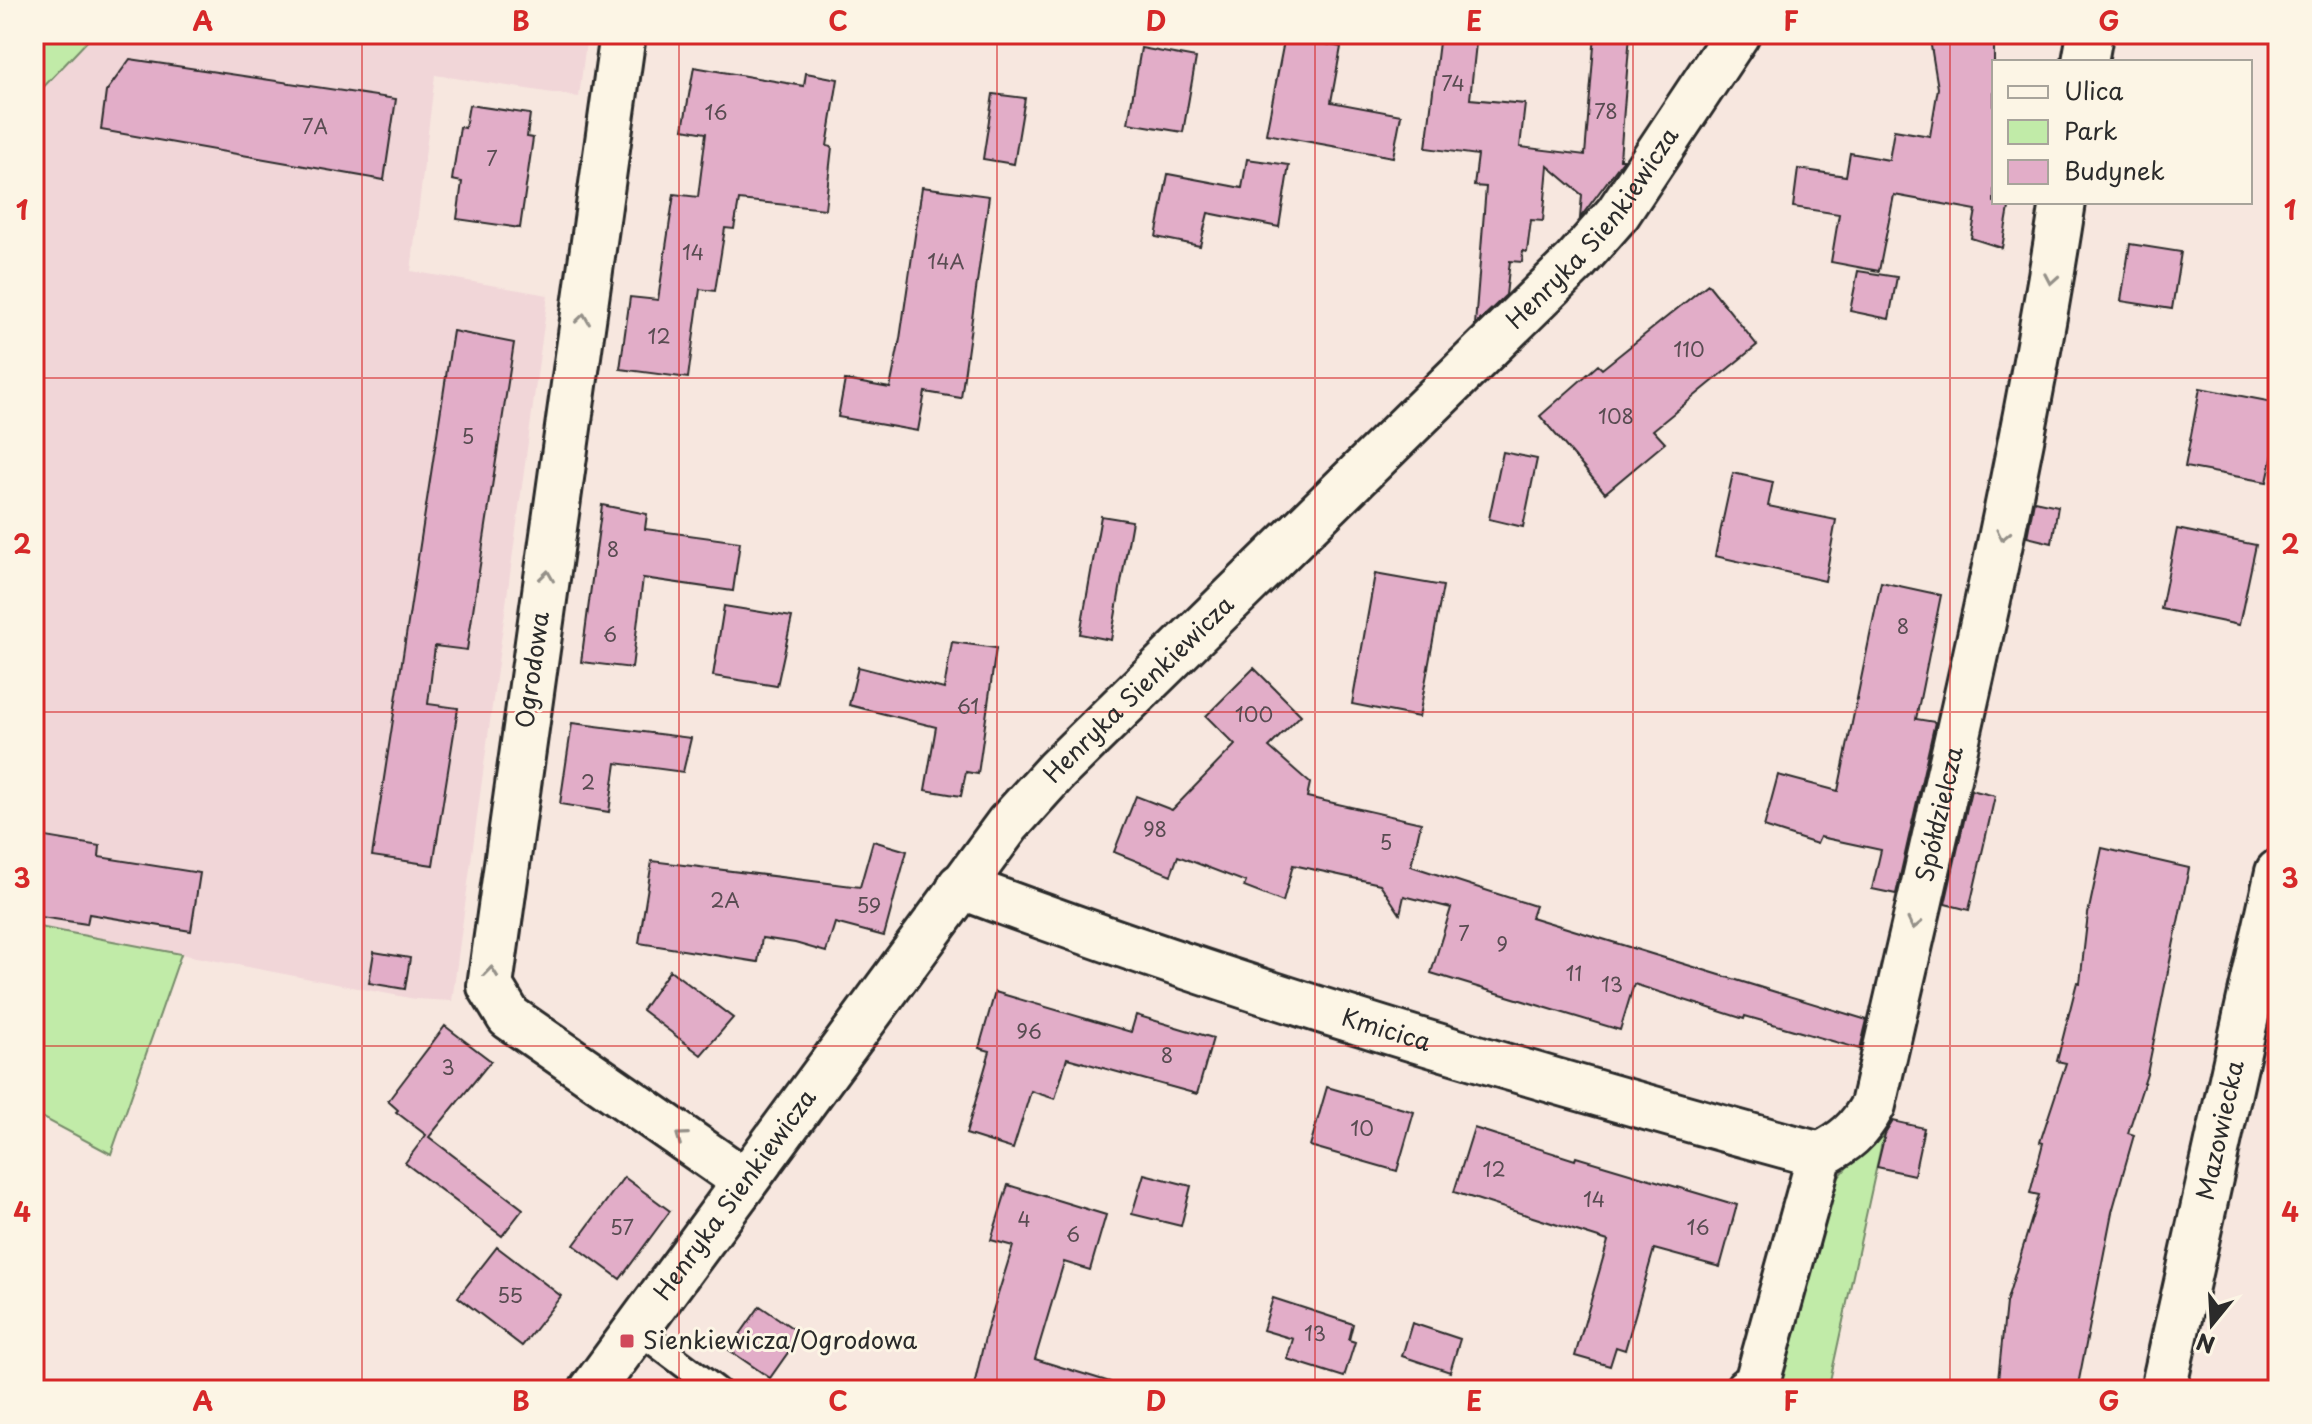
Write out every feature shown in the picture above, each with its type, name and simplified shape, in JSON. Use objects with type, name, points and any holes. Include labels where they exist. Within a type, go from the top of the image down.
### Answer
[{"type":"street","name":"Ogrodowa","points":[[623,34],[490,986],[509,1017],[745,1181]]},
{"type":"street","name":"Henryka Sienkiewicza","points":[[592,1390],[1008,824],[1056,771],[1575,262],[1618,213],[1737,34]]},
{"type":"street","points":[[2085,60],[2090,34]]},
{"type":"street","name":"Spółdzielcza","points":[[1820,1155],[1847,1141],[1863,1124],[1873,1105],[1966,710],[2005,529],[2063,204]]},
{"type":"street","name":"Mazowiecka","points":[[2163,1390],[2278,872]]},
{"type":"street","name":"Kmicica","points":[[960,886],[1116,944],[1640,1106],[1820,1155]]},
{"type":"street","points":[[1747,1390],[1756,1386],[1820,1155]]},
{"type":"lane","points":[[636,1329],[717,1390]]},
{"type":"shaded area","points":[[94,34],[587,34],[579,97],[435,75],[411,271],[548,295],[452,1001],[415,999],[34,926],[34,97]]},
{"type":"green space","points":[[34,34],[94,34],[34,97]]},
{"type":"green space","points":[[34,926],[181,954],[111,1154],[34,1113]]},
{"type":"green space","points":[[1887,1119],[1828,1390],[1779,1390],[1833,1184]]},
{"type":"building","points":[[1440,34],[1477,34],[1470,99],[1525,104],[1520,147],[1585,155],[1595,34],[1630,34],[1620,159],[1624,159],[1580,218],[1582,195],[1548,166],[1543,221],[1531,220],[1527,252],[1523,251],[1522,262],[1510,261],[1506,295],[1475,325],[1486,187],[1474,186],[1478,155],[1426,148]]},
{"type":"building","points":[[1929,34],[1994,37],[1992,204],[2010,204],[2002,248],[1971,238],[1976,210],[1894,195],[1879,271],[1831,262],[1839,214],[1793,207],[1798,169],[1846,176],[1850,153],[1889,160],[1894,130],[1930,136],[1938,88]]},
{"type":"building","points":[[1285,36],[1341,47],[1331,102],[1401,115],[1393,157],[1266,134]]},
{"type":"building","points":[[1141,48],[1196,58],[1183,132],[1128,123]]},
{"type":"building","points":[[130,59],[396,99],[384,180],[101,130],[106,92]]},
{"type":"building","points":[[694,67],[804,86],[806,73],[838,79],[827,146],[832,147],[825,209],[739,200],[734,229],[725,228],[715,291],[700,289],[688,378],[620,369],[630,297],[658,300],[674,194],[698,197],[706,133],[683,129]]},
{"type":"building","points":[[993,94],[1025,98],[1014,164],[983,159]]},
{"type":"building","points":[[469,105],[530,114],[527,137],[533,138],[520,228],[457,219],[462,182],[452,180],[460,127],[465,128]]},
{"type":"building","points":[[1247,159],[1289,165],[1279,227],[1208,213],[1200,246],[1156,237],[1168,174],[1242,188]]},
{"type":"building","points":[[922,187],[989,196],[961,398],[925,392],[918,431],[838,417],[845,380],[890,388]]},
{"type":"building","points":[[2130,244],[2181,252],[2172,309],[2121,301]]},
{"type":"building","points":[[1858,271],[1897,277],[1889,319],[1850,311]]},
{"type":"building","points":[[1708,284],[1757,345],[1653,430],[1665,443],[1605,493],[1540,416],[1598,365],[1602,369]]},
{"type":"building","points":[[453,331],[514,343],[467,650],[435,646],[428,704],[458,708],[433,865],[372,856]]},
{"type":"building","points":[[2200,388],[2278,403],[2278,431],[2267,482],[2185,467]]},
{"type":"building","points":[[1503,452],[1537,459],[1523,527],[1489,519]]},
{"type":"building","points":[[1733,473],[1773,482],[1768,506],[1836,520],[1825,581],[1715,556]]},
{"type":"building","points":[[2034,501],[2058,506],[2052,543],[2027,537]]},
{"type":"building","points":[[602,505],[647,514],[645,529],[740,542],[733,591],[643,578],[632,668],[581,662]]},
{"type":"building","points":[[1101,516],[1132,521],[1111,640],[1080,634]]},
{"type":"building","points":[[2177,529],[2256,545],[2239,625],[2161,609]]},
{"type":"building","points":[[1375,574],[1443,586],[1419,717],[1352,704]]},
{"type":"building","points":[[1881,582],[1941,595],[1916,719],[1935,722],[1896,894],[1872,889],[1881,850],[1820,837],[1817,844],[1764,827],[1778,775],[1838,791]]},
{"type":"building","points":[[724,606],[792,617],[777,686],[713,676]]},
{"type":"building","points":[[952,642],[996,648],[978,774],[966,772],[961,796],[925,790],[936,727],[849,705],[858,667],[944,689]]},
{"type":"building","points":[[1254,668],[1301,715],[1269,747],[1310,783],[1307,797],[1421,823],[1411,866],[1535,906],[1531,917],[1867,1020],[1860,1049],[1745,1016],[1744,1019],[1634,984],[1620,1030],[1431,973],[1451,908],[1404,896],[1400,914],[1380,884],[1293,865],[1283,902],[1244,887],[1246,882],[1178,856],[1171,875],[1114,852],[1136,796],[1172,810],[1235,745],[1206,716]]},
{"type":"building","points":[[572,723],[691,738],[683,772],[616,763],[609,812],[560,804]]},
{"type":"building","points":[[1971,790],[1995,796],[1969,910],[1945,904]]},
{"type":"building","points":[[34,835],[100,846],[99,857],[200,873],[191,931],[89,914],[87,924],[34,916]]},
{"type":"building","points":[[873,841],[907,851],[884,936],[835,923],[826,952],[762,938],[758,962],[639,943],[652,861],[860,887]]},
{"type":"building","points":[[2102,848],[2189,868],[2147,1074],[2128,1133],[2134,1135],[2112,1212],[2077,1390],[1997,1390],[2006,1303],[2039,1195],[2030,1193],[2043,1143],[2040,1142],[2066,1063],[2057,1061],[2077,982],[2080,983],[2088,914]]},
{"type":"building","points":[[374,952],[410,958],[405,989],[369,983]]},
{"type":"building","points":[[670,970],[733,1018],[701,1055],[642,1010]]},
{"type":"building","points":[[995,992],[1131,1032],[1136,1015],[1213,1038],[1197,1094],[1067,1058],[1055,1099],[1031,1091],[1013,1149],[966,1134],[990,1051],[979,1048]]},
{"type":"building","points":[[445,1026],[491,1061],[429,1137],[523,1209],[502,1236],[405,1163],[426,1135],[396,1112],[398,1110],[388,1101]]},
{"type":"building","points":[[1327,1087],[1414,1112],[1397,1171],[1310,1146]]},
{"type":"building","points":[[1893,1121],[1924,1128],[1914,1175],[1877,1167],[1885,1134]]},
{"type":"building","points":[[1474,1128],[1737,1205],[1720,1267],[1654,1249],[1625,1350],[1616,1347],[1610,1366],[1575,1356],[1608,1241],[1454,1192]]},
{"type":"building","points":[[1144,1174],[1191,1186],[1181,1226],[1132,1214]]},
{"type":"building","points":[[624,1177],[670,1211],[620,1279],[574,1245]]},
{"type":"building","points":[[1008,1185],[1106,1215],[1090,1270],[1064,1262],[1035,1359],[1110,1382],[1109,1390],[973,1390],[986,1333],[1013,1246],[991,1240]]},
{"type":"building","points":[[497,1247],[561,1296],[522,1346],[458,1297]]},
{"type":"building","points":[[1273,1298],[1353,1324],[1349,1340],[1355,1342],[1344,1377],[1287,1359],[1293,1339],[1263,1330]]},
{"type":"building","points":[[760,1306],[801,1334],[770,1378],[729,1350]]},
{"type":"building","points":[[1412,1323],[1460,1339],[1450,1372],[1402,1356]]},
{"type":"place","name":"Sienkiewicza/Ogrodowa","points":[[627,1341]]}]
